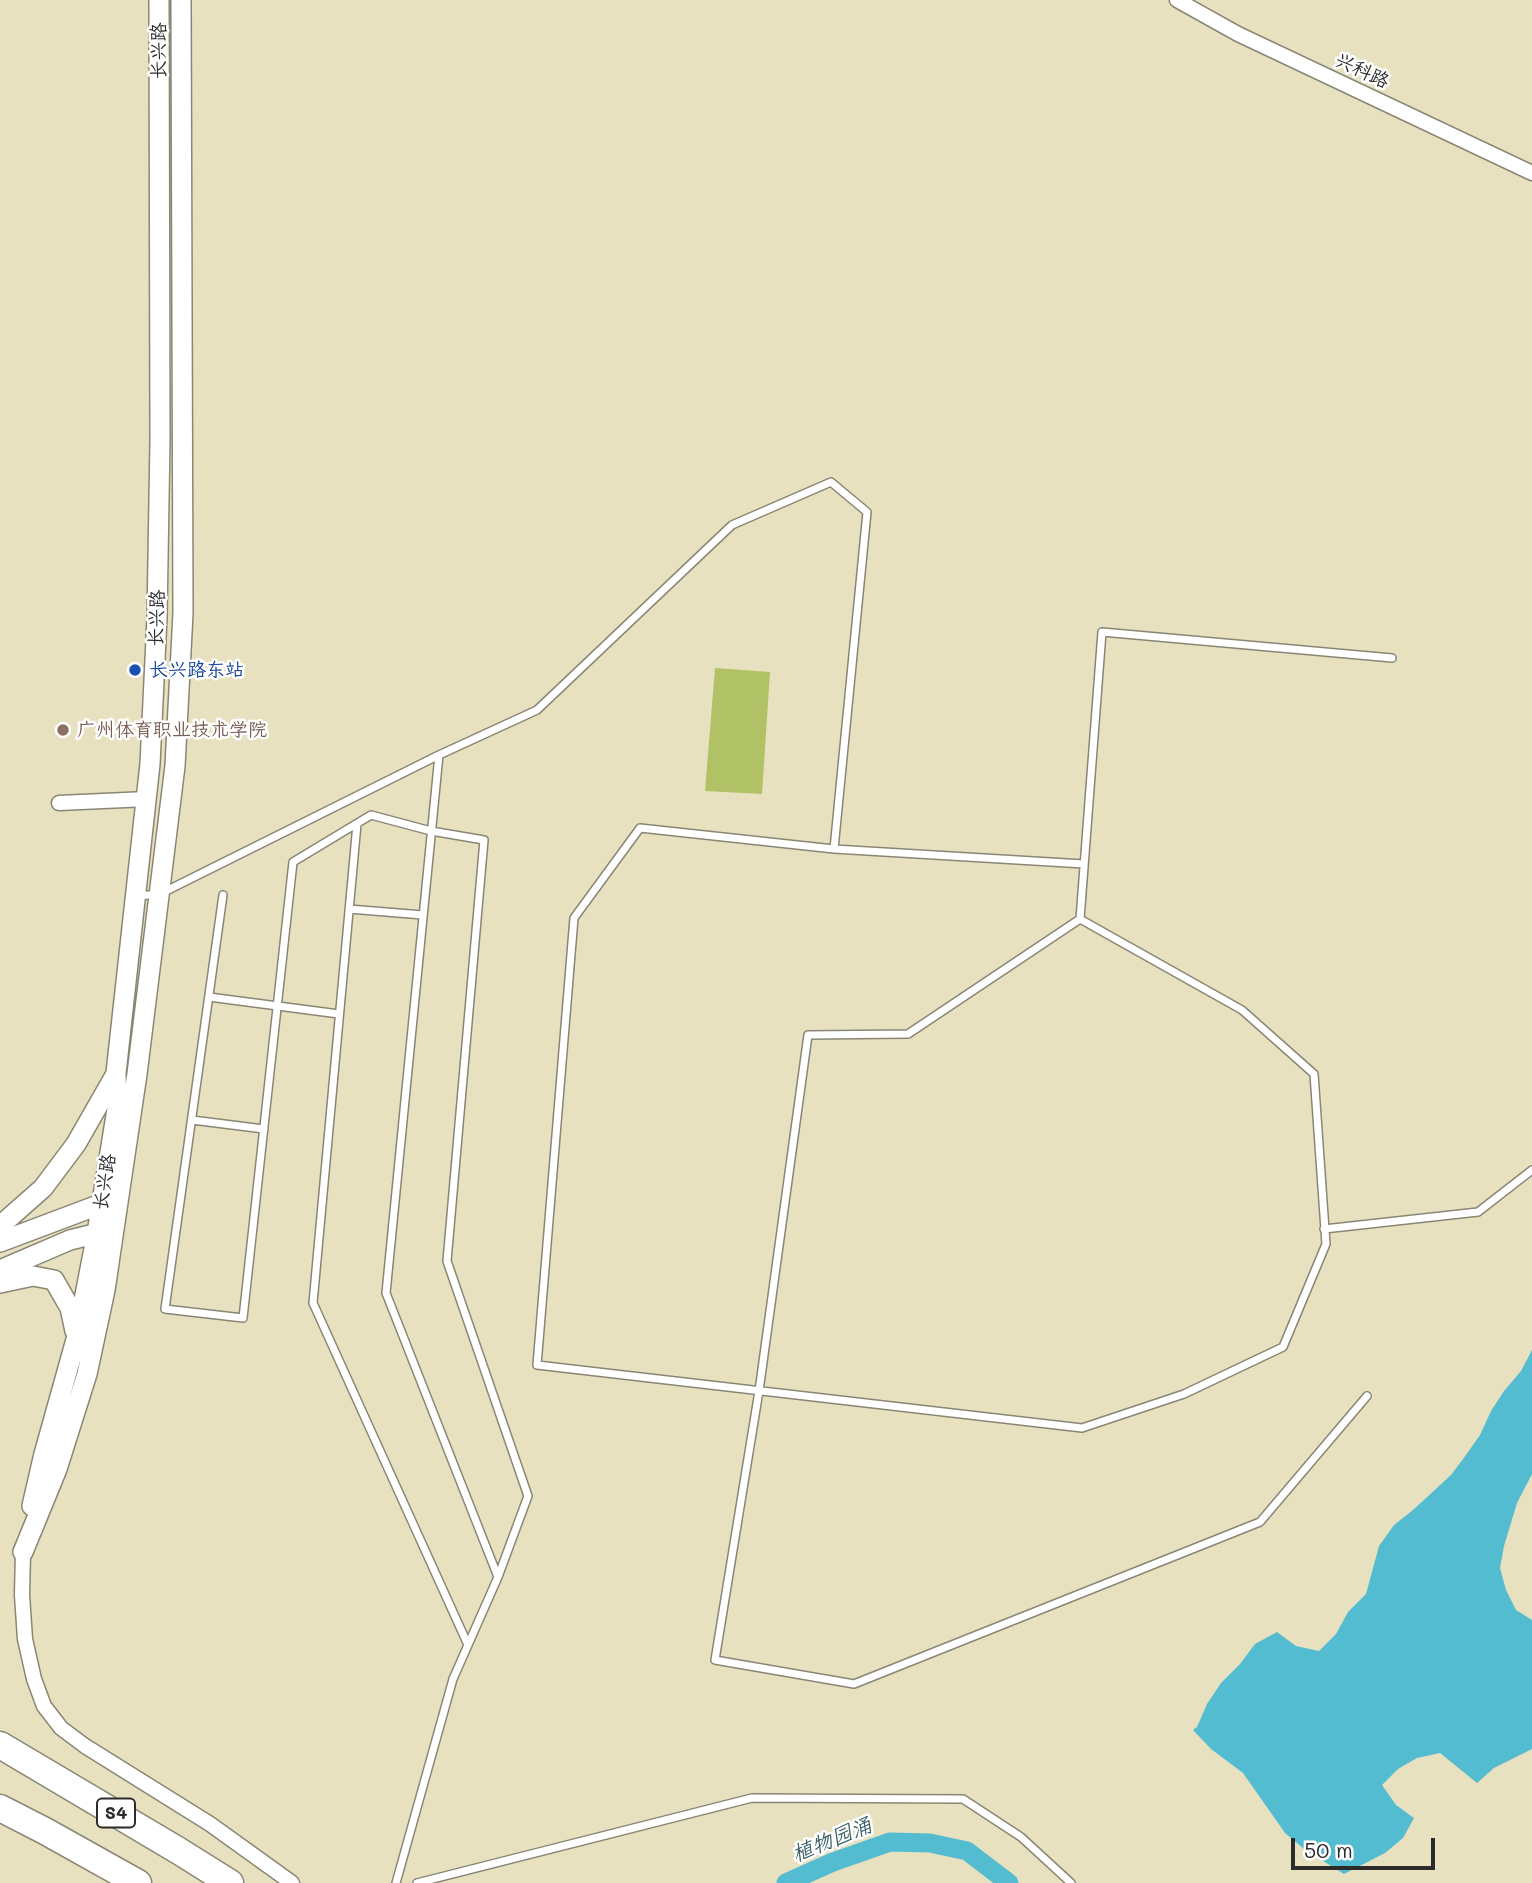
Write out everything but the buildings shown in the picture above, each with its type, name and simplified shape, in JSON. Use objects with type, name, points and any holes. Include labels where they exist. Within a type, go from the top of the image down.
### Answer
[{"type":"highway","name":"S4","points":[[0,1745],[230,1883]]},
{"type":"highway","name":"S4","points":[[0,1808],[45,1830],[138,1883]]},
{"type":"street","name":"长兴路","points":[[110,1204],[117,1110],[116,1073],[150,764],[158,577],[159,0]]},
{"type":"street","name":"长兴路","points":[[106,1231],[137,1074],[175,766],[183,613],[181,0]]},
{"type":"street","name":"兴科路","points":[[1177,0],[1238,34],[1532,173]]},
{"type":"street","points":[[59,803],[146,799]]},
{"type":"street","points":[[0,1226],[43,1188],[76,1144],[116,1073]]},
{"type":"street","points":[[0,1242],[110,1204]]},
{"type":"street","points":[[0,1270],[70,1240],[106,1231]]},
{"type":"street","points":[[106,1231],[35,1488],[23,1552],[25,1639],[34,1679],[44,1706],[61,1728],[85,1746],[211,1824],[292,1883]]},
{"type":"street","points":[[23,1552],[57,1469],[88,1374],[105,1290],[106,1231]]},
{"type":"street","points":[[0,1283],[33,1276],[54,1280],[70,1308],[77,1336]]},
{"type":"lane","points":[[137,896],[160,894],[439,755],[537,710],[732,525],[831,482],[867,512],[834,849]]},
{"type":"lane","points":[[1080,919],[1102,632],[1392,658]]},
{"type":"lane","points":[[439,755],[386,1293],[498,1577]]},
{"type":"lane","points":[[223,895],[165,1309],[243,1318],[293,862],[371,815],[431,831],[484,840],[447,1261],[528,1496],[498,1577],[453,1679],[396,1883]]},
{"type":"lane","points":[[357,824],[313,1303],[468,1645]]},
{"type":"lane","points":[[1080,919],[1242,1010],[1314,1074],[1326,1244],[1283,1347],[1184,1394],[1082,1428],[537,1366],[574,918],[640,828],[834,849],[1084,864]]},
{"type":"lane","points":[[349,909],[423,915]]},
{"type":"lane","points":[[1080,919],[908,1034],[808,1035],[759,1391],[715,1660],[854,1684],[1260,1522],[1367,1396]]},
{"type":"lane","points":[[209,997],[339,1014]]},
{"type":"lane","points":[[191,1120],[264,1129]]},
{"type":"lane","points":[[1324,1229],[1478,1212],[1532,1170]]},
{"type":"lane","points":[[417,1883],[752,1798],[963,1798],[1021,1837],[1071,1883]]},
{"type":"green space","points":[[715,668],[770,672],[762,794],[705,791]]},
{"type":"water","points":[[1532,1350],[1532,1474],[1517,1503],[1500,1568],[1506,1590],[1516,1610],[1532,1620],[1532,1749],[1494,1768],[1477,1783],[1440,1753],[1417,1758],[1398,1769],[1382,1785],[1396,1805],[1414,1818],[1403,1838],[1385,1853],[1344,1874],[1304,1849],[1285,1833],[1243,1773],[1211,1749],[1193,1730],[1221,1683],[1255,1644],[1277,1632],[1296,1646],[1319,1651],[1336,1634],[1348,1612],[1366,1594],[1379,1546],[1394,1525],[1451,1475],[1480,1435],[1491,1411],[1521,1371]]},
{"type":"waterway","name":"植物园涌","points":[[786,1883],[833,1862],[890,1842],[930,1843],[967,1851],[1009,1883]]},
{"type":"place","name":"长兴路东站","points":[[135,670]]},
{"type":"place","name":"广州体育职业技术学院","points":[[63,730]]}]
